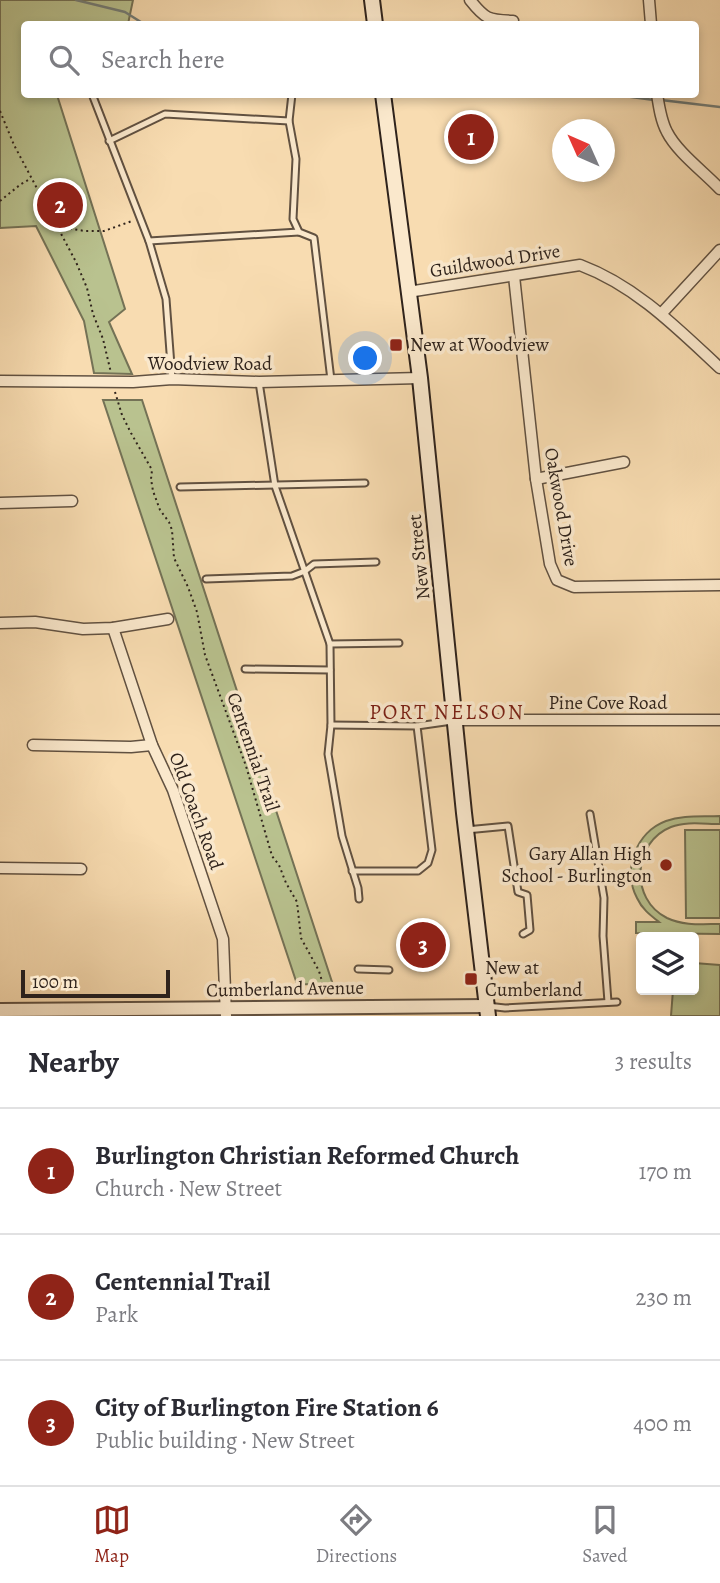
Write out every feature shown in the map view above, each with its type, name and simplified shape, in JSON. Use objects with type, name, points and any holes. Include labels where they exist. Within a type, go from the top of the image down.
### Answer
[{"type":"main road","points":[[372,0],[375,21]]},
{"type":"main road","name":"New Street","points":[[384,98],[419,378],[466,830],[488,1011]]},
{"type":"street","points":[[470,0],[480,12],[493,21],[513,21]]},
{"type":"street","points":[[649,0],[651,21]]},
{"type":"street","points":[[658,100],[668,133],[720,189]]},
{"type":"street","points":[[662,313],[720,250]]},
{"type":"street","name":"Guildwood Drive","points":[[408,292],[580,265],[623,285],[662,313],[720,368]]},
{"type":"street","name":"Oakwood Drive","points":[[514,276],[536,479],[550,564],[557,580],[574,587],[720,585]]},
{"type":"street","name":"Woodview Road","points":[[0,382],[133,382],[172,379],[259,382],[419,378]]},
{"type":"street","points":[[536,479],[624,462]]},
{"type":"street","points":[[0,503],[72,501]]},
{"type":"street","points":[[0,623],[35,622],[83,629],[113,628],[168,619]]},
{"type":"street","name":"Old Coach Road","points":[[113,628],[152,745],[173,790],[223,939],[226,1013]]},
{"type":"street","name":"Pine Cove Road","points":[[455,720],[720,720]]},
{"type":"street","points":[[33,745],[152,745]]},
{"type":"street","points":[[0,868],[81,869]]},
{"type":"street","name":"Cumberland Avenue","points":[[0,1010],[226,1013],[357,1006],[488,1011]]},
{"type":"lane","points":[[93,98],[149,241],[166,299],[172,379]]},
{"type":"lane","points":[[292,98],[289,121],[296,159],[293,219],[299,232]]},
{"type":"lane","points":[[109,141],[165,114],[289,121]]},
{"type":"lane","points":[[149,241],[299,232],[314,238],[331,380]]},
{"type":"lane","points":[[259,382],[275,486],[330,643],[331,725],[328,754],[342,836],[359,899]]},
{"type":"lane","points":[[180,487],[365,483]]},
{"type":"lane","points":[[206,579],[292,576],[314,564],[376,562]]},
{"type":"lane","points":[[330,643],[399,643]]},
{"type":"lane","points":[[245,669],[330,670]]},
{"type":"lane","points":[[331,725],[416,726],[455,720]]},
{"type":"lane","points":[[352,871],[418,871],[428,863],[432,849],[416,726]]},
{"type":"lane","points":[[590,814],[604,898],[603,936],[608,1002]]},
{"type":"lane","points":[[466,830],[508,827],[518,892],[527,895],[530,930],[523,934]]},
{"type":"lane","points":[[358,969],[389,970]]},
{"type":"lane","points":[[488,1011],[617,1002]]},
{"type":"path","name":"Centennial Trail","points":[[0,111],[14,145],[87,288],[103,339],[116,397],[122,415],[152,470],[153,491],[172,530],[174,558],[197,612],[205,655],[246,766],[272,856],[297,902],[301,938],[322,981],[322,1008]]},
{"type":"path","points":[[0,201],[21,184],[32,179]]},
{"type":"path","points":[[57,227],[104,231],[139,218]]},
{"type":"green space","points":[[0,0],[133,0],[129,21],[21,21],[21,98],[58,98],[125,309],[109,322],[132,374],[94,373],[84,321],[36,226],[0,228]]},
{"type":"green space","points":[[103,400],[142,400],[333,985],[297,984]]},
{"type":"green space","points":[[720,816],[720,824],[683,824],[658,834],[643,857],[640,871],[642,885],[646,898],[667,918],[693,924],[720,924],[720,934],[636,932],[636,922],[659,922],[641,905],[633,887],[631,876],[635,853],[647,834],[656,826],[672,819]]},
{"type":"green space","points":[[685,830],[720,830],[720,918],[686,918]]},
{"type":"green space","points":[[699,963],[720,965],[720,1016],[671,1016],[673,995],[699,995]]},
{"type":"waterway","points":[[76,0],[125,12],[139,21]]},
{"type":"waterway","points":[[639,98],[654,100]]},
{"type":"waterway","points":[[661,100],[720,107]]},
{"type":"place","name":"Burlington Christian Reformed Church","points":[[471,137]]},
{"type":"place","name":"Centennial Trail","points":[[60,205]]},
{"type":"place","name":"New at Woodview","points":[[396,345]]},
{"type":"place","name":"Gary Allan High School - Burlington","points":[[666,865]]},
{"type":"place","name":"City of Burlington Fire Station 6","points":[[423,945]]},
{"type":"place","name":"New at Cumberland","points":[[471,979]]},
{"type":"district","name":"PORT NELSON","points":[[447,712]]}]
